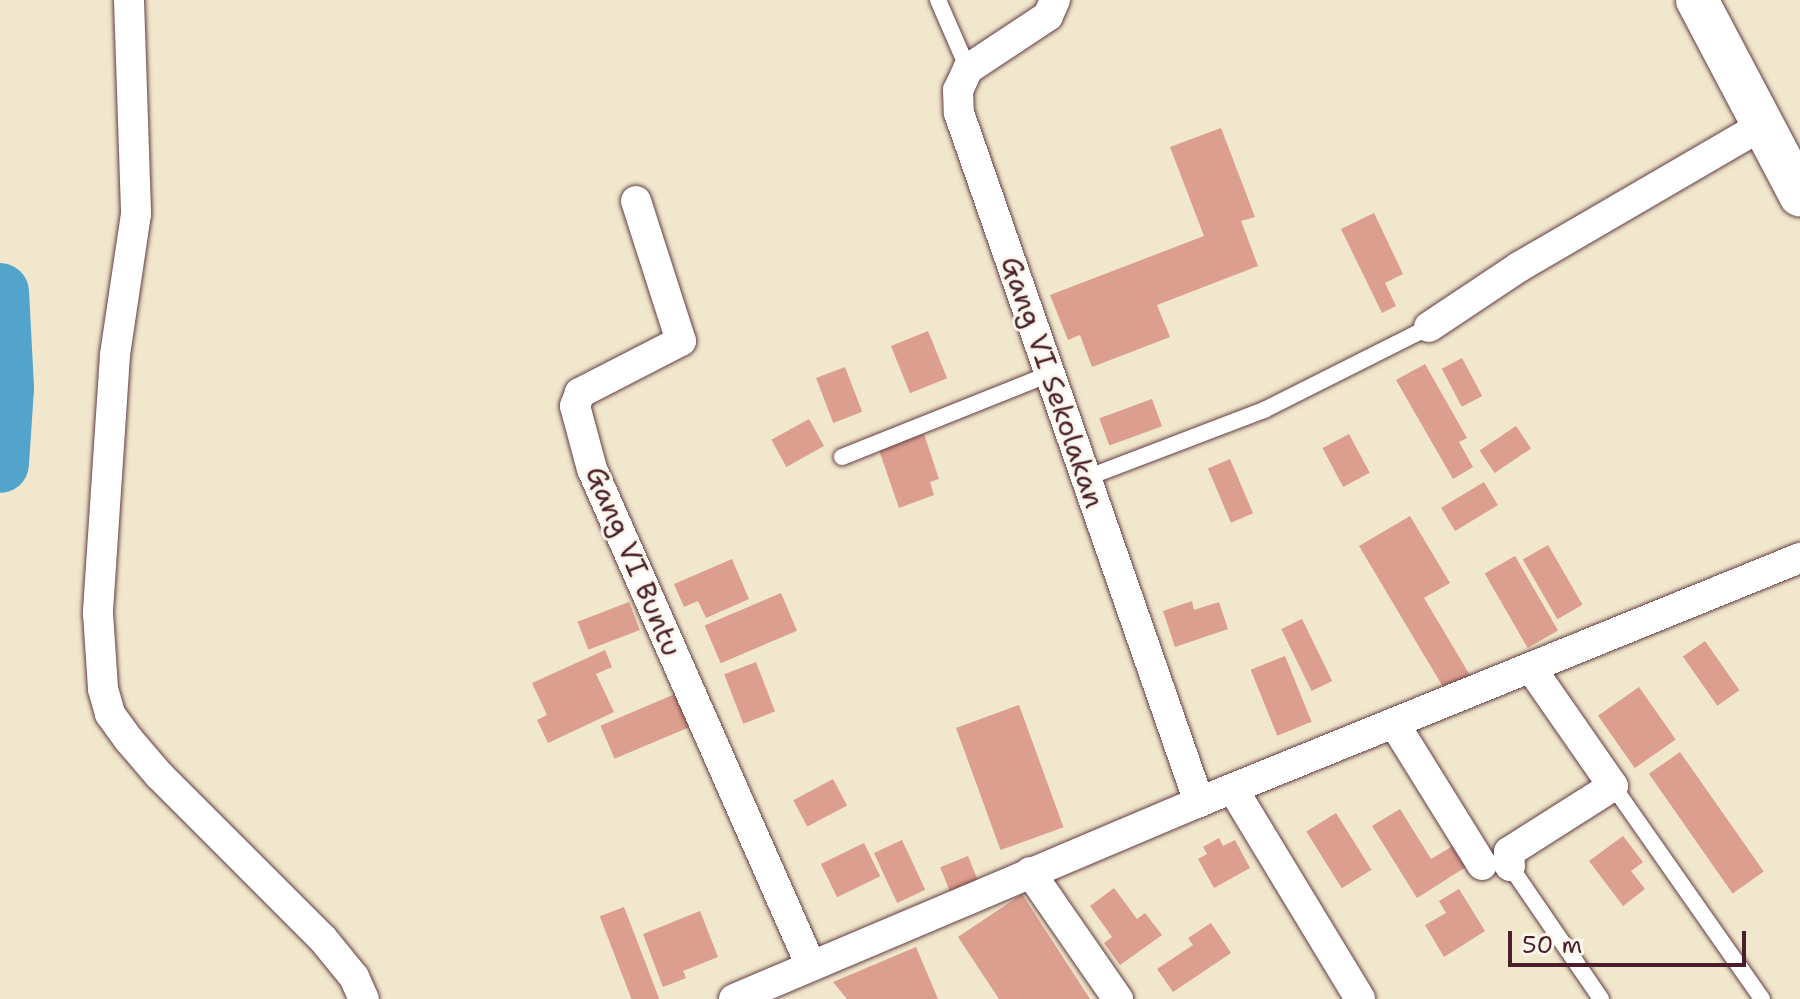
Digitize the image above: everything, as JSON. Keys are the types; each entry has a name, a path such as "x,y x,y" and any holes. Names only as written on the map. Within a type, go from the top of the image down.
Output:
{"street":[{"path":"129,0 136,214 115,355 98,613 103,689 110,714 129,740 159,775 323,939 354,977 364,999"},
{"path":"968,69 1048,16 1055,0"},
{"path":"1697,0 1763,125 1796,177"},
{"name":"Gang VI Sekolakan","path":"968,69 958,90 959,113 1199,802"},
{"path":"1429,327 1519,267 1763,125"},
{"name":"Gang VI Buntu","path":"636,201 680,326 681,341 580,393 575,406 592,469 811,966"},
{"path":"734,999 1199,802 1800,558"},
{"path":"1394,723 1496,866 1509,852 1613,786 1531,668"},
{"path":"1233,789 1360,999"},
{"path":"1030,872 1118,999"}],"lane":[{"path":"938,0 968,69"},
{"path":"1086,478 1264,410 1429,327"},
{"path":"842,457 1050,374"},
{"path":"1613,786 1762,999"},
{"path":"1496,866 1601,999"}],"building":[{"path":"1221,128 1255,217 1241,221 1258,266 1157,305 1170,337 1092,367 1080,335 1068,340 1050,295 1204,236 1170,147"},
{"path":"1374,213 1403,274 1385,283 1396,306 1382,313 1341,229"},
{"path":"928,331 947,378 910,393 891,346"},
{"path":"1462,358 1482,396 1462,407 1442,369"},
{"path":"1425,364 1467,438 1459,442 1473,467 1453,479 1396,380"},
{"path":"845,367 862,412 833,423 816,378"},
{"path":"1152,399 1162,426 1109,445 1099,418"},
{"path":"809,419 824,446 786,467 771,440"},
{"path":"1516,426 1531,448 1495,473 1480,451"},
{"path":"924,434 939,479 930,482 934,495 899,508 879,450"},
{"path":"1349,434 1370,473 1343,487 1323,448"},
{"path":"1230,459 1253,513 1231,523 1208,468"},
{"path":"1484,482 1498,505 1455,531 1441,508"},
{"path":"1410,516 1450,583 1424,598 1471,677 1446,692 1359,546"},
{"path":"1548,545 1582,605 1557,619 1523,560"},
{"path":"1515,556 1558,630 1528,648 1485,574"},
{"path":"732,559 749,599 706,618 698,601 684,607 674,584"},
{"path":"781,593 797,631 721,663 705,625"},
{"path":"1192,601 1194,610 1219,602 1228,629 1175,647 1163,611"},
{"path":"629,602 640,630 588,650 578,622"},
{"path":"1302,619 1332,681 1312,691 1281,629"},
{"path":"1705,641 1739,690 1717,706 1683,656"},
{"path":"605,650 612,667 596,674 614,712 548,743 537,720 547,715 532,683"},
{"path":"1285,656 1312,722 1277,736 1251,670"},
{"path":"756,662 775,711 743,724 724,674"},
{"path":"1639,687 1676,739 1635,768 1598,716"},
{"path":"675,694 689,727 615,759 600,726"},
{"path":"1019,705 1063,827 1001,850 956,728"},
{"path":"1680,752 1764,872 1733,893 1649,774"},
{"path":"833,779 847,805 807,827 793,800"},
{"path":"1400,809 1431,859 1456,844 1469,865 1417,898 1372,826"},
{"path":"1336,813 1372,870 1342,888 1306,832"},
{"path":"1623,836 1643,862 1631,871 1645,889 1623,906 1589,861"},
{"path":"1219,838 1223,846 1235,840 1250,868 1214,888 1198,859 1207,854 1203,847"},
{"path":"902,840 925,890 897,903 874,853"},
{"path":"864,843 880,876 837,897 821,864"},
{"path":"968,856 979,883 951,894 940,867"},
{"path":"1114,888 1137,919 1145,913 1162,935 1120,965 1104,943 1112,937 1090,906"},
{"path":"1459,889 1485,931 1444,957 1425,925 1446,913 1439,901"},
{"path":"1022,894 1090,999 999,999 958,937"},
{"path":"624,907 659,998 631,999 600,916"},
{"path":"700,911 718,957 683,971 686,978 663,987 643,934"},
{"path":"1211,923 1231,953 1173,992 1157,969 1193,945 1188,938"},
{"path":"916,947 938,999 847,999 833,982"}],"waterway":[{"path":"0,292 5,388 0,464"}]}
